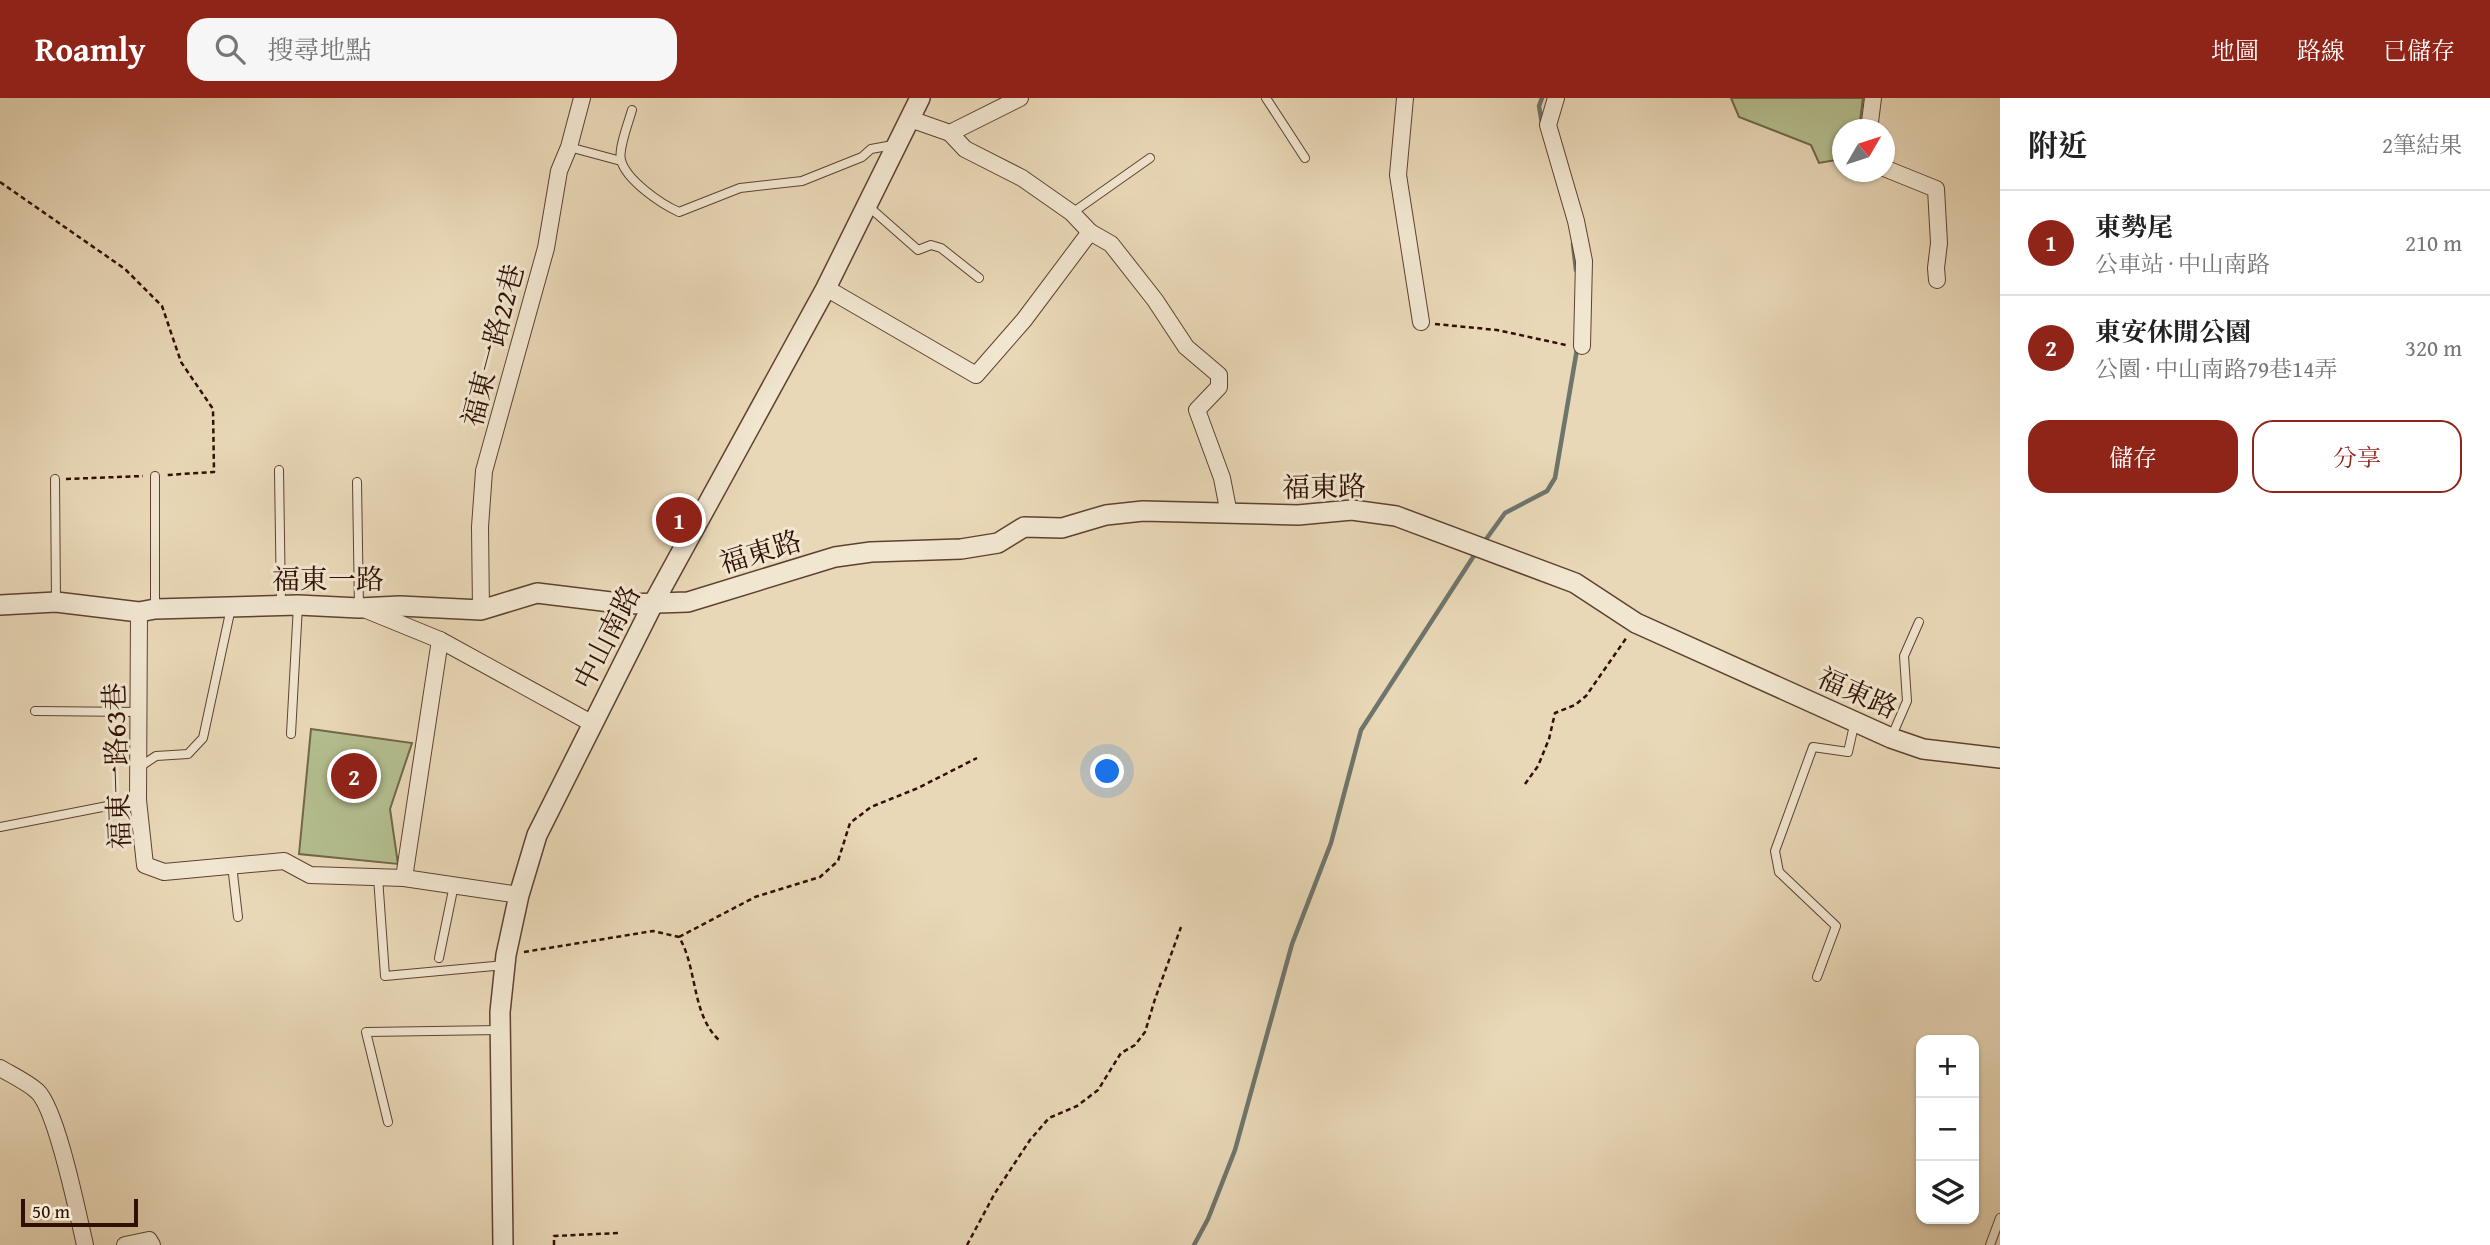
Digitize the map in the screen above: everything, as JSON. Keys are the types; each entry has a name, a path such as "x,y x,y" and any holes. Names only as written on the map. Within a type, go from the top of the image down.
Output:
{"street":[{"name":"福東一路22巷","path":"481,610 480,527 484,471 546,248 559,171 569,147 582,98"},
{"name":"中山南路","path":"503,1245 500,1030 506,960 519,895 537,835 654,602 826,288 920,98"},
{"path":"950,133 1020,98"},
{"path":"1405,98 1398,176 1421,322"},
{"path":"1556,98 1548,125 1576,221 1584,261 1582,346"},
{"path":"1870,119 1873,98"},
{"path":"909,119 950,133 965,149 1022,178 1072,213 1090,232 1111,244 1155,300 1186,347 1219,375 1219,387 1197,410 1222,478 1229,514"},
{"path":"1895,172 1936,189 1939,243 1937,280"},
{"path":"826,288 976,375 1024,320 1090,232"},
{"name":"福東路","path":"654,602 688,602 835,557 893,551 961,549 998,542 1024,527 1062,528 1106,515 1143,510 1298,515 1352,510 1396,516 1575,583 1636,623 1891,737 1923,749 2000,758"},
{"name":"福東一路","path":"0,605 56,602 147,610 290,605 481,610 537,593 627,604 654,602"},
{"path":"359,608 440,640 593,724"},
{"name":"福東一路63巷","path":"147,610 138,712 138,800 145,865 164,872 284,861 310,875 404,878 519,895"},
{"path":"404,878 440,640"},
{"path":"0,1068 38,1092 46,1105 71,1181 85,1245"},
{"path":"125,1245 149,1240 152,1245"}],"lane":[{"path":"1266,98 1305,158"},
{"path":"632,110 621,161 639,186 659,202 679,212 740,188 802,181 862,157 871,149 895,145"},
{"path":"569,147 621,161"},
{"path":"1072,213 1150,158"},
{"path":"868,206 918,250 930,245 941,248 979,278"},
{"path":"279,470 290,605 291,734"},
{"path":"147,610 155,476"},
{"path":"55,479 56,602"},
{"path":"357,482 359,608"},
{"path":"138,768 156,755 188,754 203,738 231,608"},
{"path":"1891,737 1907,701 1904,656 1919,622"},
{"path":"35,711 138,712"},
{"path":"1817,977 1836,926 1779,872 1775,851 1813,747 1848,752 1855,721"},
{"path":"0,827 138,800"},
{"path":"232,864 238,918"},
{"path":"378,877 385,976 506,960"},
{"path":"439,958 454,885"},
{"path":"388,1122 366,1032 500,1030"},
{"path":"1990,1245 2000,1219"}],"path":[{"path":"0,182 125,269 162,306 181,362 213,409 214,472 55,479"},
{"path":"1421,322 1497,330 1562,345"},
{"path":"1525,784 1538,766 1555,713 1575,705 1586,696 1636,623"},
{"path":"506,960 653,931 679,937 755,897 820,877 838,861 850,822 871,807 918,788 976,758"},
{"path":"967,1245 995,1193 1030,1140 1049,1118 1077,1106 1098,1090 1121,1053 1135,1045 1145,1032 1181,927"},
{"path":"679,937 689,953 703,1018 710,1032 720,1041"},
{"path":"554,1245 554,1236 618,1233"}],"green space":[{"path":"1731,98 1863,98 1860,119 1832,119 1832,161 1819,163 1811,145 1739,117"},
{"path":"311,729 412,743 390,809 398,864 299,854"}],"waterway":[{"path":"1542,98 1539,106 1542,124"},
{"path":"1573,244 1576,270"},
{"path":"1484,542 1505,513 1547,491 1555,478 1577,349"},
{"path":"1194,1245 1208,1219 1235,1150 1292,944 1331,843 1361,730 1477,551"}],"place":[{"name":"東勢尾","path":"679,520"},
{"name":"東安休閒公園","path":"354,776"}]}
